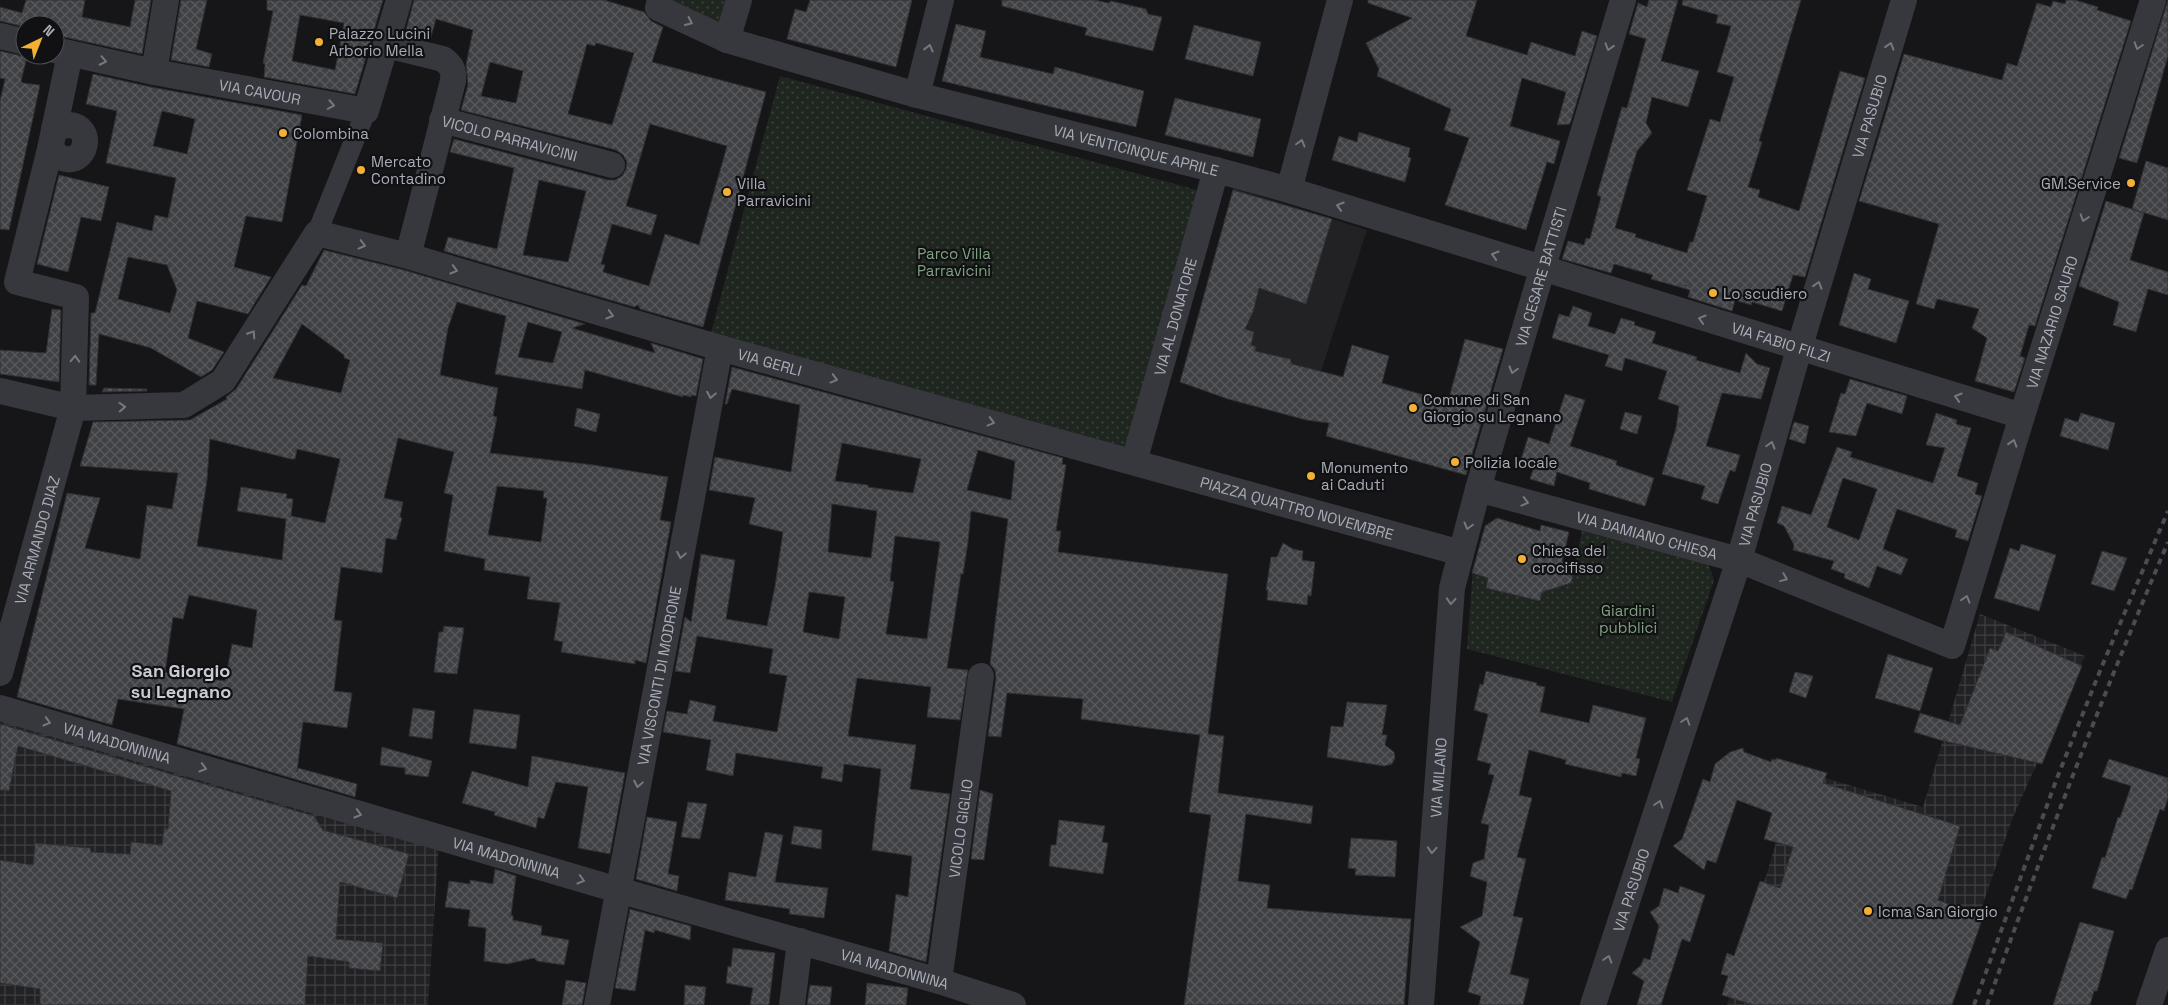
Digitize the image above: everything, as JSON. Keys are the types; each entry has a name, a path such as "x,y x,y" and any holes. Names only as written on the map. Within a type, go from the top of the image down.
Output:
{"street":[{"path":"154,72 166,0"},
{"path":"0,391 73,408 184,405 223,381 317,234 366,111 398,0"},
{"name":"VIA VENTICINQUE APRILE","path":"660,0 658,8 727,40 917,95 1289,190 1542,270"},
{"path":"727,40 739,0"},
{"path":"917,95 941,0"},
{"path":"1289,190 1340,0"},
{"name":"VIA CESARE BATTISTI","path":"1461,553 1542,270 1624,0"},
{"name":"VIA PASUBIO","path":"1593,1005 1738,560 1798,349 1904,0"},
{"name":"VIA NAZARIO SAURO","path":"1952,646 2153,0"},
{"path":"0,36 15,40"},
{"name":"VICOLO PARRAVICINI","path":"386,44 443,59 450,64 454,70 453,81 442,120 612,165"},
{"name":"VIA CAVOUR","path":"65,53 154,72 366,111"},
{"name":"VIA ARMANDO DIAZ","path":"0,673 73,408 76,297 17,282 52,139 61,65"},
{"path":"408,256 442,120"},
{"name":"VIA AL DONATORE","path":"1134,462 1216,170"},
{"name":"VIA GERLI","path":"317,234 408,256 720,348 1134,462"},
{"name":"VIA FABIO FILZI","path":"1542,270 2022,416"},
{"name":"VIA VISCONTI DI MODRONE","path":"597,1005 720,348"},
{"name":"PIAZZA QUATTRO NOVEMBRE","path":"1134,462 1461,553"},
{"name":"VIA DAMIANO CHIESA","path":"1478,489 1738,560 1952,646"},
{"name":"VIA MILANO","path":"1421,1005 1452,588 1461,553"},
{"name":"VICOLO GIGLIO","path":"938,981 981,676"},
{"name":"VIA MADONNINA","path":"0,708 618,890 938,981 1013,1005"},
{"path":"792,1005 800,941"},
{"path":"2149,1005 2168,950"}],"shaded area":[{"path":"1233,188 1367,230 1307,420 1228,399 1180,382"},
{"name":"Icma San Giorgio","path":"1980,614 2085,656 2013,817 1948,1005 1727,1005 1798,770 1923,807"},
{"path":"0,711 439,845 428,1005 0,1005"}],"green space":[{"path":"665,0 733,0 723,33"},
{"name":"Parco Villa Parravicini","path":"780,76 1197,190 1127,447 711,333"},
{"name":"Giardini pubblici","path":"1582,531 1709,565 1714,580 1672,702 1467,649 1473,567 1547,591 1571,580"}],"building":[{"path":"26,0 85,0 82,17 130,27 135,0 151,0 142,54 65,37 65,15 15,15 15,25 0,21 0,7 22,13"},
{"path":"181,0 207,0 196,49 212,54 209,67 171,60"},
{"path":"267,0 383,0 355,94 264,77 265,64 263,63 273,11 267,10","holes":["300,15 344,23 335,70 292,61"]},
{"path":"414,0 604,0 644,12 651,21 663,27 652,62 766,92 703,327 640,309 638,305 634,307 444,251 448,237 497,249 514,168 450,152 454,139 608,180 615,180 622,176 627,162 623,155 616,150 461,110 468,85 466,65 473,30 436,19 430,40 405,34","holes":["596,43 634,53 612,125 568,114 587,44 595,46","490,62 523,71 516,103 481,96","650,124 727,146 699,245 665,234 649,286 603,272 605,265 601,264 612,224 651,235 657,215 626,206","539,180 586,191 568,262 523,255"]},
{"path":"810,0 912,0 896,67 787,39 795,9 806,12"},
{"path":"1002,0 1095,0 1108,3 1111,1 1146,9 1148,14 1162,17 1153,51 1085,35 1087,28 1002,6"},
{"path":"1368,0 1477,0 1466,36 1527,55 1531,42 1575,56 1582,31 1597,36 1570,124 1557,125 1566,92 1522,78 1510,126 1560,141 1554,164 1547,162 1526,230 1445,205 1469,138 1444,130 1451,109 1377,76 1379,69 1366,43 1412,18 1368,3"},
{"path":"1649,0 1678,0 1661,61 1699,71 1688,107 1652,97 1646,123 1652,133 1637,151 1615,228 1636,234 1635,237 1687,253 1690,242 1693,242 1707,196 1687,190 1710,119 1720,122 1734,77 1717,72 1731,26 1716,23 1718,15 1682,5 1683,0 1801,0 1759,141 1762,142 1748,187 1760,190 1758,197 1799,211 1840,71 1865,78 1805,277 1793,275 1782,311 1752,302 1751,305 1735,300 1732,311 1688,297 1690,290 1651,279 1653,275 1614,264 1611,273 1562,259 1568,241 1584,245 1586,238 1590,239 1601,197 1597,195 1622,107 1627,108 1646,39 1629,34 1638,3 1647,7"},
{"path":"2066,0 2075,0 2098,7 2097,10 2131,21 2035,326 2029,325 2020,356 2025,358 2014,392 1975,381 1987,338 1972,328 1979,309 1937,299 1934,309 1916,304 1939,224 1859,201 1904,54 2002,80 2007,63 2017,66 2037,3 2051,7 2053,1 2065,4"},
{"path":"2168,0 2168,56 2137,163 2119,158"},
{"path":"956,24 986,31 980,57 1053,74 1055,67 1144,91 1136,127 942,81"},
{"path":"1194,25 1261,42 1253,76 1185,59"},
{"path":"0,51 15,54 15,65 25,65 21,81 23,83 40,85 9,230 0,229 0,101 5,79 0,78"},
{"path":"93,74 151,87 302,115 282,222 246,216 234,267 271,277 248,314 197,301 188,338 224,352 212,370 201,377 151,348 99,334 96,385 89,385 91,313 95,313 117,222 152,231 155,215 168,218 176,178 106,163 117,111 86,104","holes":["162,111 195,119 187,154 153,146","128,257 167,265 177,290 170,313 118,299"]},
{"path":"1175,98 1261,119 1253,157 1165,135"},
{"path":"1359,132 1410,148 1408,157 1411,158 1405,182 1332,160 1339,136 1357,142"},
{"path":"2146,161 2168,168 2168,220 2132,209"},
{"path":"59,175 109,187 101,221 81,217 68,272 37,264"},
{"path":"1233,190 1332,219 1306,304 1259,288 1253,312 1245,329 1254,332 1251,345 1256,347 1255,351 1290,359 1292,364 1343,377 1352,345 1389,356 1382,383 1448,402 1465,339 1503,349 1466,475 1326,436 1329,423 1306,420 1228,399 1180,382"},
{"path":"2106,201 2144,213 2130,260 2168,272 2168,295 2148,289 2136,332 2113,325 2119,302 2079,286"},
{"path":"324,250 404,270 585,324 572,328 655,353 651,343 703,359 696,396 692,395 691,397 683,395 683,397 585,370 582,389 495,374 506,316 457,302 448,328 440,375 498,388 493,416 497,417 490,453 594,465 668,477 660,520 671,522 646,663 635,660 635,664 561,652 563,642 554,640 560,603 527,599 530,577 484,570 485,559 444,551 453,495 444,493 454,452 398,438 384,498 403,502 400,517 402,518 396,540 386,538 382,573 341,567 334,620 342,621 334,691 352,693 347,728 303,722 297,772 298,768 357,784 355,797 177,744 184,709 118,699 112,725 17,697 67,493 100,498 85,548 140,559 147,505 172,509 178,473 80,466 93,422 190,420 227,399 226,397 236,389 302,285 306,286","holes":["528,322 562,332 553,363 518,357","302,324 344,355 344,358 350,360 341,393 273,378","210,439 291,459 295,459 297,449 340,459 325,523 291,516 293,499 286,498 287,494 241,487 237,511 286,519 282,560 197,546 207,480","497,486 544,491 543,498 547,498 541,542 488,535","189,595 257,610 252,648 232,644 225,681 165,672 173,617 183,619"]},
{"path":"1854,273 1871,279 1868,289 1909,301 1896,343 1839,325"},
{"path":"1573,306 1592,313 1588,326 1615,334 1621,318 1635,322 1634,325 1656,332 1652,343 1697,357 1696,360 1740,373 1746,353 1757,364 1770,368 1761,399 1722,393 1706,446 1740,455 1735,472 1730,470 1718,504 1701,499 1705,486 1662,474 1676,428 1679,406 1658,399 1667,371 1625,358 1622,371 1605,366 1609,355 1552,338 1559,314 1569,317"},
{"path":"52,309 61,310 59,382 0,374 0,350 46,353"},
{"path":"732,367 1063,458 1062,464 1066,465 1056,531 1061,531 1058,552 1228,574 1208,734 1224,736 1218,793 1313,806 1311,824 1246,814 1238,881 1270,885 1267,908 1411,919 1404,1005 1184,1005 1211,815 1189,812 1200,735 1081,719 1083,699 1007,693 1001,737 988,736 996,678 995,670 990,664 1008,519 971,511 968,542 963,574 961,574 947,668 968,670 960,720 927,717 931,687 857,678 848,736 916,745 910,789 950,794 926,962 889,951 896,894 908,897 912,856 872,850 881,769 844,764 842,782 821,778 823,767 736,753 733,776 706,770 711,740 663,732 667,711 687,714 690,700 716,706 713,721 777,732 787,676 769,673 773,649 697,636 690,673 675,671 685,617 691,622 701,554 735,560 726,619 767,626 775,586 783,532 749,524 755,498 709,490 715,457 791,472 800,405 732,389 727,404 725,404","holes":["842,443 921,459 913,493 835,481","978,450 1015,461 1011,500 967,490","832,504 877,511 871,558 828,552","895,536 940,542 927,639 886,634 894,582 890,581","809,592 845,597 839,639 803,632"]},
{"path":"1850,379 1907,396 1902,414 1867,403 1856,436 1829,432 1841,393 1845,394"},
{"path":"104,388 147,389 147,391 102,392"},
{"path":"1565,394 1585,400 1570,446 1617,461 1616,465 1654,478 1645,506 1589,489 1590,483 1557,472 1554,486 1530,479 1534,467 1520,463 1528,437 1549,444"},
{"path":"577,408 600,414 596,432 574,426"},
{"path":"1625,412 1642,416 1637,434 1620,429"},
{"path":"1936,413 1957,420 1956,424 1971,428 1957,476 1978,483 1975,494 1982,496 1968,541 1955,537 1957,530 1897,509 1883,549 1908,559 1901,575 1877,566 1869,588 1844,578 1845,574 1831,569 1834,561 1793,550 1794,545 1784,526 1777,523 1782,506 1811,515 1837,447 1852,452 1850,457 1933,483 1945,448 1926,445","holes":["1843,478 1877,489 1859,540 1827,527"]},
{"path":"2081,413 2115,423 2108,450 2060,436 2065,418 2078,422"},
{"path":"1794,422 1809,426 1805,444 1789,439"},
{"name":"Chiesa del crocifisso","path":"1497,518 1540,531 1541,525 1569,532 1562,562 1576,564 1571,583 1542,592 1540,601 1486,588 1488,578 1472,573 1485,526"},
{"path":"1283,543 1293,549 1303,551 1302,560 1315,562 1311,596 1308,595 1307,605 1267,600 1268,590 1266,590 1271,557 1277,557"},
{"path":"2021,544 2056,555 2039,611 1994,598 2010,548 2019,551"},
{"path":"2102,551 2127,558 2114,591 2091,584"},
{"path":"444,626 464,628 457,674 434,672 439,632 443,632"},
{"path":"2006,632 2082,666 2042,764 1914,732 1920,713 1960,725 1990,648 1998,651"},
{"path":"1888,654 1933,668 1920,711 1875,698"},
{"path":"1486,671 1537,683 1536,685 1545,687 1540,712 1589,723 1593,705 1646,718 1636,758 1640,759 1636,776 1622,773 1621,777 1565,764 1566,760 1529,750 1519,795 1532,798 1517,857 1526,859 1513,916 1523,918 1510,974 1529,979 1523,1005 1479,1005 1481,996 1468,992 1480,942 1460,927 1482,916 1487,882 1470,876 1473,863 1484,859 1489,825 1481,823 1494,775 1488,774 1491,764 1477,760 1488,714 1474,710 1480,684 1483,685"},
{"path":"1795,672 1813,676 1806,698 1789,692"},
{"path":"1347,702 1387,705 1382,735 1387,735 1385,745 1394,752 1395,758 1392,764 1384,766 1327,757 1331,726 1343,727"},
{"path":"413,708 435,711 432,739 409,736"},
{"path":"474,709 520,715 516,749 469,743"},
{"path":"0,724 314,816 323,830 409,854 397,898 340,882 336,939 383,943 380,971 349,968 349,962 308,956 305,1005 40,1005 40,989 0,983 0,860 33,865 35,843 90,848 91,852 130,854 131,842 162,845 164,828 168,829 171,791 18,746 9,791 0,790"},
{"path":"382,747 432,761 428,777 405,774 405,768 380,765"},
{"name":"Icma San Giorgio","path":"1743,748 1744,752 1771,762 1772,759 1776,760 1776,758 1827,773 1823,783 1960,826 1938,900 1983,917 1952,1005 1753,1005 1722,995 1728,976 1721,974 1727,953 1734,956 1760,881 1780,888 1793,847 1764,839 1772,813 1737,800 1716,863 1707,860 1704,870 1673,846 1682,839 1703,779 1710,782 1715,764 1730,752"},
{"path":"532,756 625,773 610,854 578,848 588,787 556,782 544,819 538,817 536,828 494,815 495,812 462,803 472,771 528,787"},
{"path":"2109,759 2168,778 2168,798 2164,811 2160,809 2132,890 2130,889 2126,899 2092,888 2102,857 2105,858 2118,817 2120,818 2131,786 2102,777"},
{"path":"980,790 993,794 984,860 971,859"},
{"path":"688,802 707,804 700,839 681,837"},
{"path":"647,817 677,822 668,874 679,876 677,891 636,879"},
{"path":"1059,820 1105,826 1102,842 1108,843 1103,874 1049,866 1051,845 1056,845"},
{"path":"794,826 822,830 821,849 791,844"},
{"path":"765,832 783,835 775,882 828,888 824,918 789,914 790,909 725,900 729,872 756,877"},
{"path":"1351,838 1397,841 1395,877 1355,875 1356,869 1348,868"},
{"path":"495,869 516,876 511,915 513,920 542,926 541,935 569,940 564,965 537,961 534,958 507,964 484,961 486,928 468,926 470,910 445,907 449,881 470,884 470,880 493,884"},
{"path":"1680,886 1705,895 1690,942 1682,939 1661,1005 1637,1005 1644,981 1632,973 1641,965 1644,958 1650,960 1659,926 1650,912 1659,906 1664,888 1678,893"},
{"path":"630,909 691,926 690,940 655,930 654,933 645,930 635,991 615,988"},
{"path":"2080,922 2114,931 2097,991 2094,991 2090,1005 2053,1005"},
{"path":"733,948 775,953 769,1005 750,1005 753,988 726,983 728,966 731,967"},
{"path":"566,980 586,983 582,1005 562,1005"},
{"path":"867,983 908,988 906,1005 865,1005"},
{"path":"685,985 706,987 704,1005 684,1005"},
{"path":"810,985 832,987 830,1005 807,1005"}],"railway":[{"path":"1974,1005 2057,778 2168,511"},
{"path":"1987,1005 2074,772 2168,542"}],"place":[{"name":"Palazzo Lucini Arborio Mella","path":"319,42"},
{"name":"Colombina","path":"283,133"},
{"name":"Mercato Contadino","path":"361,170"},
{"name":"GM.Service","path":"2131,183"},
{"name":"Villa Parravicini","path":"727,192"},
{"name":"Lo scudiero","path":"1713,293"},
{"name":"Comune di San Giorgio su Legnano","path":"1413,408"},
{"name":"Polizia locale","path":"1455,462"},
{"name":"Monumento ai Caduti","path":"1311,476"},
{"name":"Chiesa del crocifisso","path":"1522,559"},
{"name":"Icma San Giorgio","path":"1868,911"}],"district":[{"name":"San Giorgio su Legnano","path":"181,680"}]}
